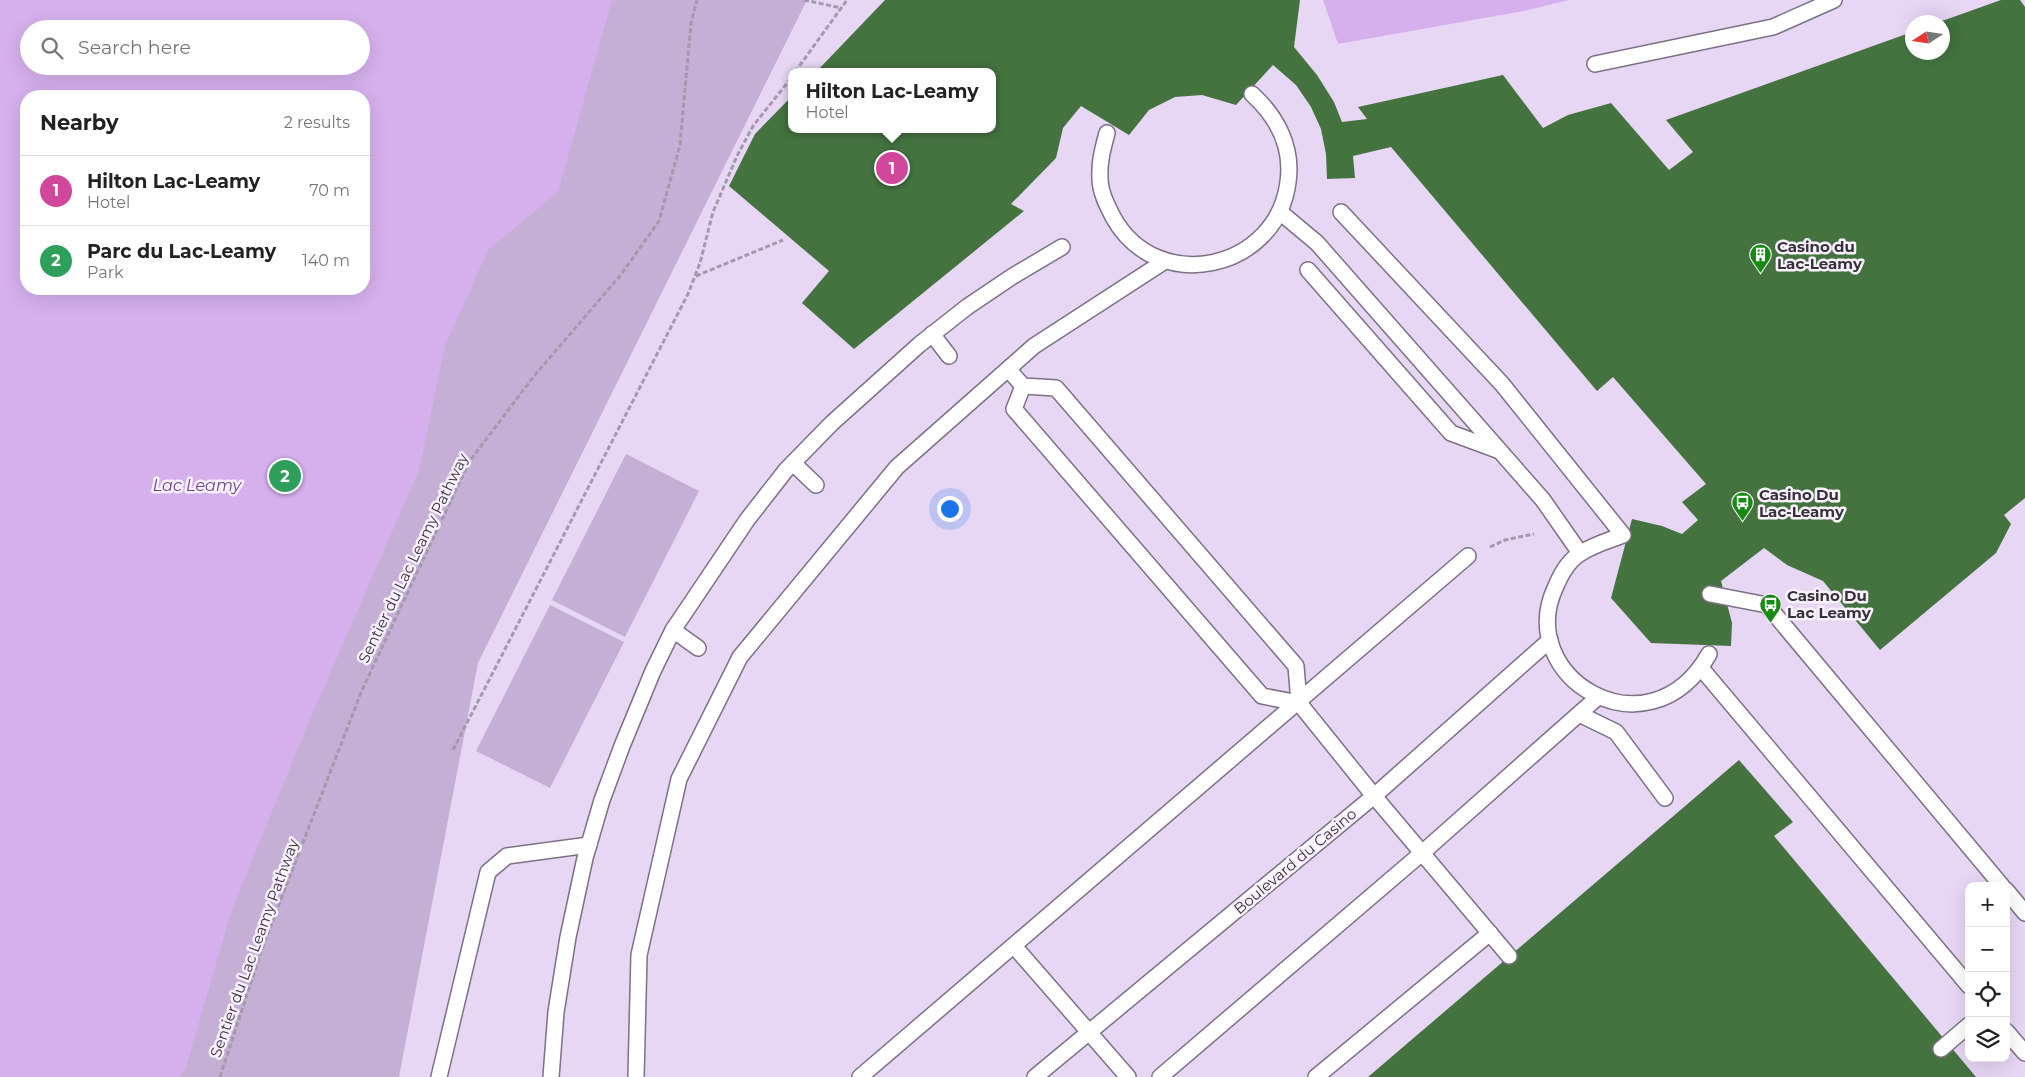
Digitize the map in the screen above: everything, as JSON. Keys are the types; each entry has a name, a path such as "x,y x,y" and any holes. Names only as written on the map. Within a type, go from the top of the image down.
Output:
{"lane":[{"path":"1594,64 1773,27 1834,0"},
{"path":"1107,133 1101,156 1100,180 1105,202 1119,228 1138,247 1165,261 1192,265 1219,262 1246,250 1267,232 1280,212 1287,192 1290,170 1286,146 1278,124 1264,105 1252,94"},
{"path":"1280,212 1317,243 1500,451 1543,500 1580,553"},
{"path":"1341,212 1502,384 1623,535 1580,553 1562,572 1551,596 1547,620 1550,640 1560,664 1575,682 1598,698 1612,702 1635,704 1668,696 1678,690 1701,668 1708,654"},
{"path":"551,1077 556,1012 568,938 589,844 602,800 622,746 653,671 673,630 742,528 794,463 832,423 932,334 974,302 1062,247"},
{"path":"636,1077 640,955 679,778 740,657 897,467 1034,346 1165,261"},
{"path":"1308,270 1451,433 1500,451"},
{"path":"932,334 949,356"},
{"path":"1008,369 1023,386 1056,388 1296,666 1299,703 1374,796 1509,956"},
{"path":"1023,386 1014,408 1262,696 1299,703"},
{"path":"794,463 816,485"},
{"path":"860,1077 1299,703 1468,556"},
{"path":"1710,594 1767,605 1999,882"},
{"path":"673,630 698,648"},
{"name":"Boulevard du Casino","path":"1035,1077 1374,796 1550,640"},
{"path":"1701,668 1965,981"},
{"path":"1160,1077 1422,853 1598,698"},
{"path":"1579,714 1616,732 1665,798"},
{"path":"439,1077 488,872 508,856 589,844"},
{"path":"2010,895 2025,913"},
{"path":"1316,1077 1490,933"},
{"path":"1014,946 1128,1077"},
{"path":"1941,1049 1965,1029"},
{"path":"2010,1036 2025,1053"}],"path":[{"name":"Sentier du Lac Leamy Pathway","path":"220,1077 263,946 362,690 469,462 534,376 620,276 659,221 680,145 691,23 697,0"},
{"path":"804,0 842,8"},
{"path":"799,68 847,0"},
{"path":"453,750 688,294 713,212 736,156 754,126 788,81"},
{"path":"695,276 783,240"},
{"path":"1505,540 1534,534"}],"shaded area":[{"name":"Lac Leamy","path":"0,0 807,0 478,663 399,1077 0,1077"},
{"path":"807,0 1323,0 1338,44 1524,11 1569,0 2025,0 2025,1077 399,1077 478,663"},
{"path":"626,454 699,491 625,637 552,600"},
{"path":"550,605 624,642 550,788 476,751"}],"water":[{"name":"Lac Leamy","path":"0,0 612,0 558,192 488,250 445,346 419,470 307,726 231,912 186,1068 179,1077 0,1077"},
{"path":"1323,0 1569,0 1524,11 1338,44"}],"building":[{"name":"Casino du Lac-Leamy","path":"885,0 1300,0 1294,47 1317,75 1334,102 1342,122 1367,119 1358,107 1503,75 1543,128 1568,115 1611,103 1669,170 1693,152 1666,120 1905,35 1905,60 1950,60 1950,18 2001,0 2020,0 2025,7 2025,498 2004,515 2011,524 1996,553 1880,650 1823,581 1787,565 1764,548 1721,581 1732,623 1731,646 1651,643 1611,598 1632,519 1662,526 1682,534 1698,520 1682,502 1706,484 1613,377 1597,391 1391,147 1353,156 1355,178 1327,179 1326,154 1321,129 1311,107 1296,85 1273,65 1236,105 1202,95 1175,97 1149,110 1129,135 1081,106 1063,128 1056,158 1011,204 1024,211 854,349 802,303 829,271 729,186 755,134 788,100 788,133 996,133 996,68 820,68"},
{"path":"1739,760 1793,822 1774,836 1976,1077 1368,1077"}],"place":[{"name":"Hilton Lac-Leamy","path":"892,168"},
{"name":"Casino du Lac-Leamy","path":"1761,274"},
{"name":"Parc du Lac-Leamy","path":"285,476"},
{"name":"Casino Du Lac-Leamy","path":"1743,522"},
{"name":"Casino Du Lac Leamy","path":"1771,623"}]}
